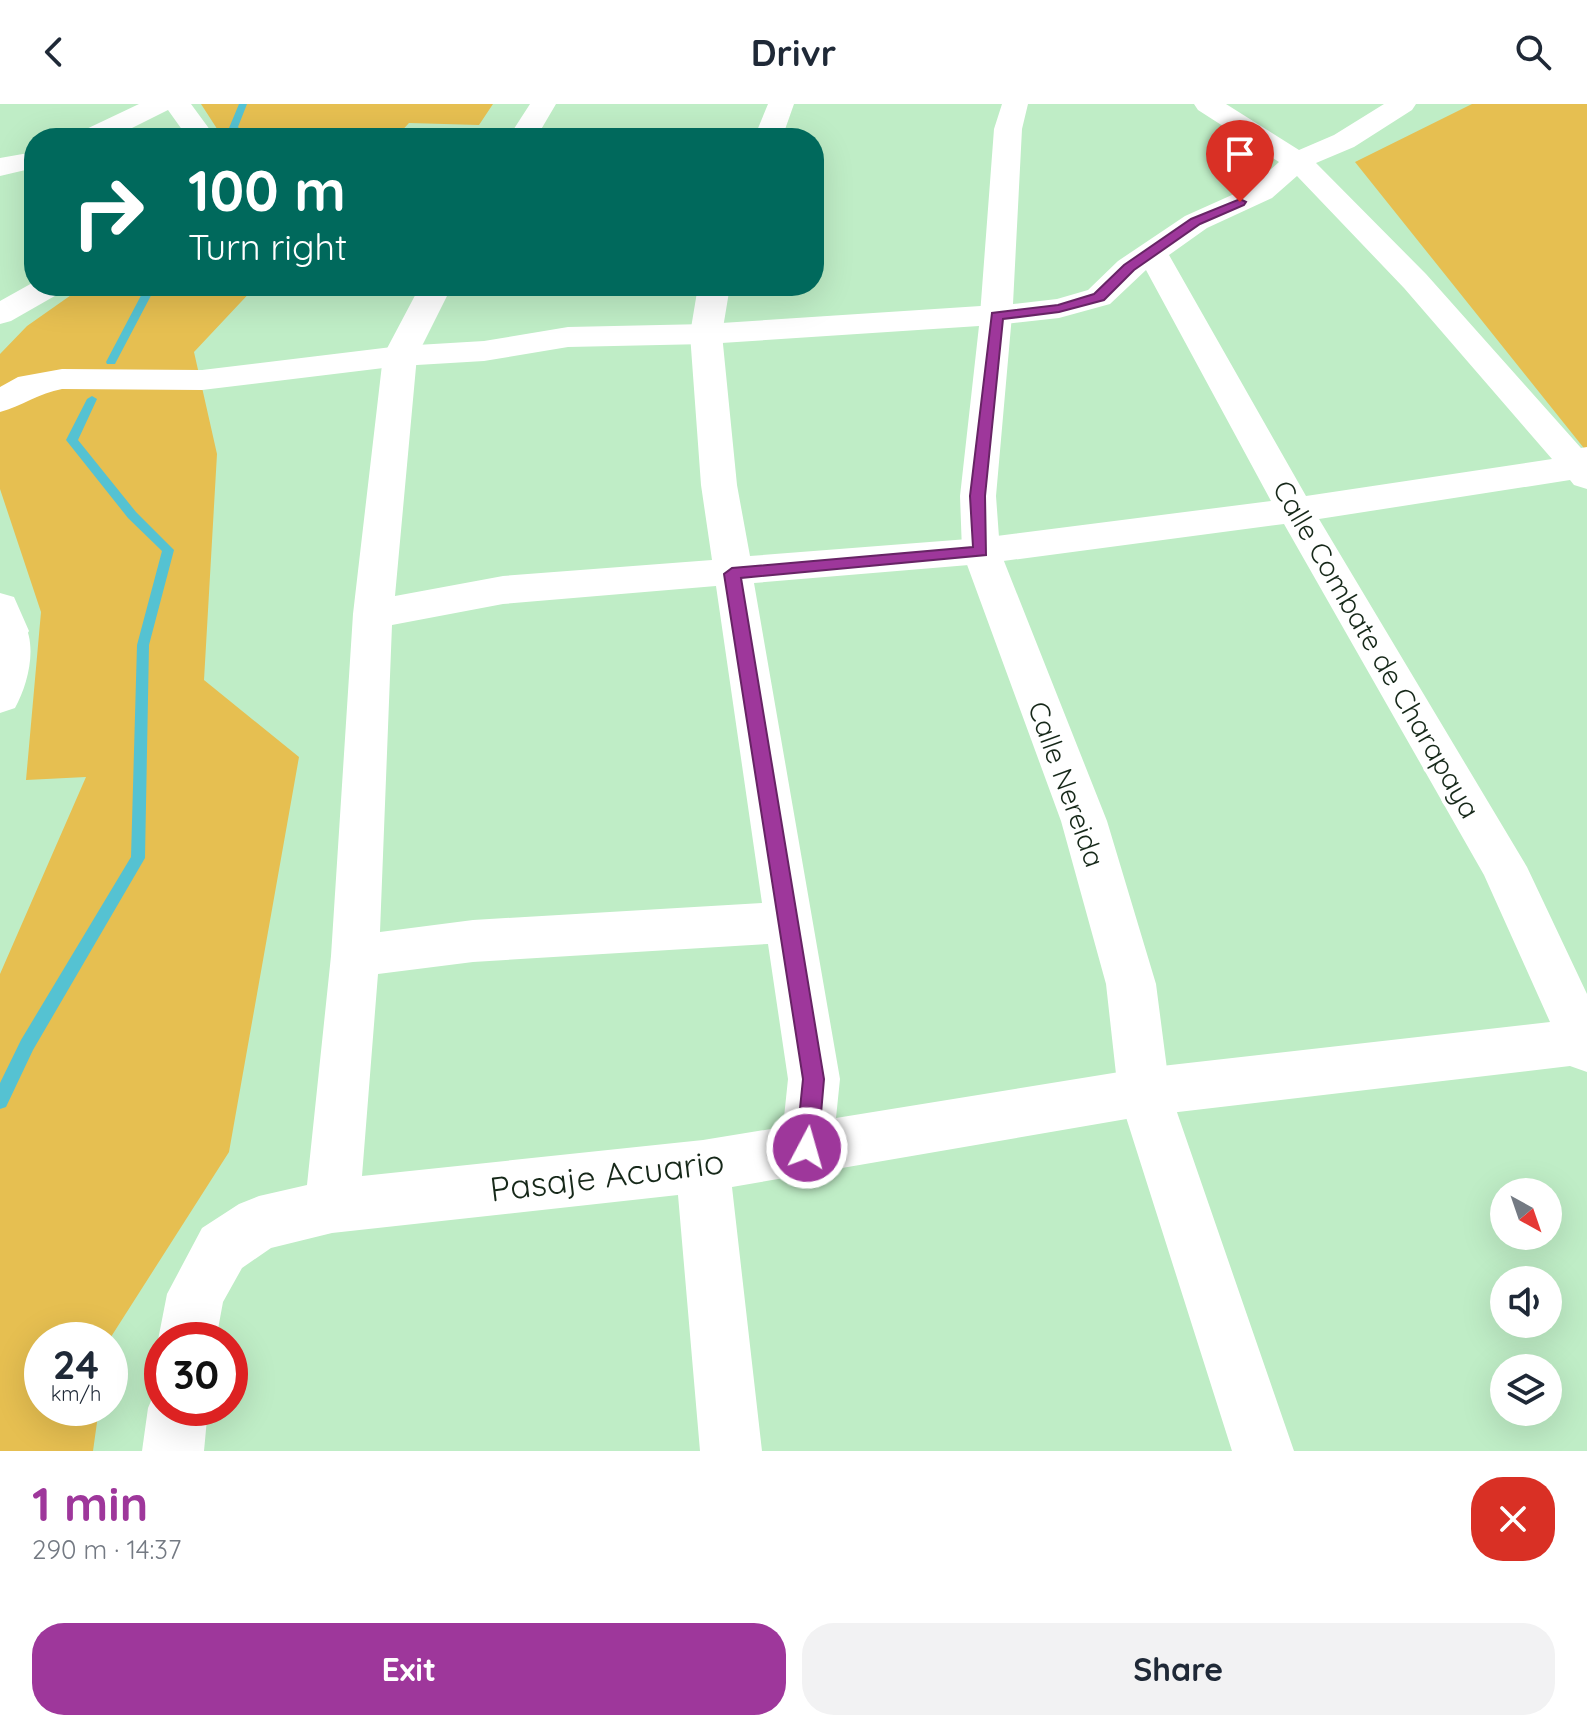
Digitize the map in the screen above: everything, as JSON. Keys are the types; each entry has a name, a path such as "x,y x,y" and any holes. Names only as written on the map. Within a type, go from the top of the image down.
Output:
{"street":[{"path":"111,128 160,104"},
{"path":"177,104 195,128"},
{"path":"528,128 543,104"},
{"path":"772,128 781,104"},
{"name":"Calle Nereida","path":"1015,104 1008,129 996,315 978,496 981,551 1084,821 1131,984 1144,1092 1263,1451"},
{"path":"1207,104 1297,161 1415,281 1584,468"},
{"path":"0,401 30,384 62,379 202,380 400,356 484,351 568,337 706,334 1059,308 1099,297 1129,268 1196,222 1262,192 1297,161 1344,141 1403,104"},
{"path":"0,167 24,162"},
{"name":"Calle Combate de Charapaya","path":"1153,254 1295,510 1504,867 1586,1044"},
{"path":"0,314 32,296"},
{"path":"332,1206 355,956 373,614 400,356 431,296"},
{"path":"712,296 706,334 719,485 814,1079 807,1148"},
{"path":"373,614 503,590 732,574 981,551 1584,468"},
{"path":"0,697 9,669 3,624"},
{"path":"355,956 473,941 790,922"},
{"name":"Pasaje Acuario","path":"191,1322 196,1294 222,1248 259,1223 332,1206 703,1166 1144,1092 1586,1044"},
{"path":"703,1166 731,1451"},
{"path":"173,1451 176,1426"}],"shaded area":[{"path":"201,104 493,104 479,125 409,123 404,128 217,128"},
{"path":"1472,104 1587,104 1587,452 1355,162"},
{"path":"70,296 247,296 194,352 217,454 204,680 299,757 229,1152 120,1322 24,1322 24,1426 96,1426 93,1451 0,1451 0,974 86,777 26,780 41,612 0,489 0,354 27,326"}],"waterway":[{"path":"233,128 243,104"},
{"path":"111,362 146,296"},
{"path":"0,1101 27,1045 138,858 143,645 168,550 132,515 72,440 92,399"}],"route":[{"path":"807,1148 814,1079 732,574 981,551 978,496 996,315 1059,308 1099,297 1129,268 1196,222 1240,202"}]}
